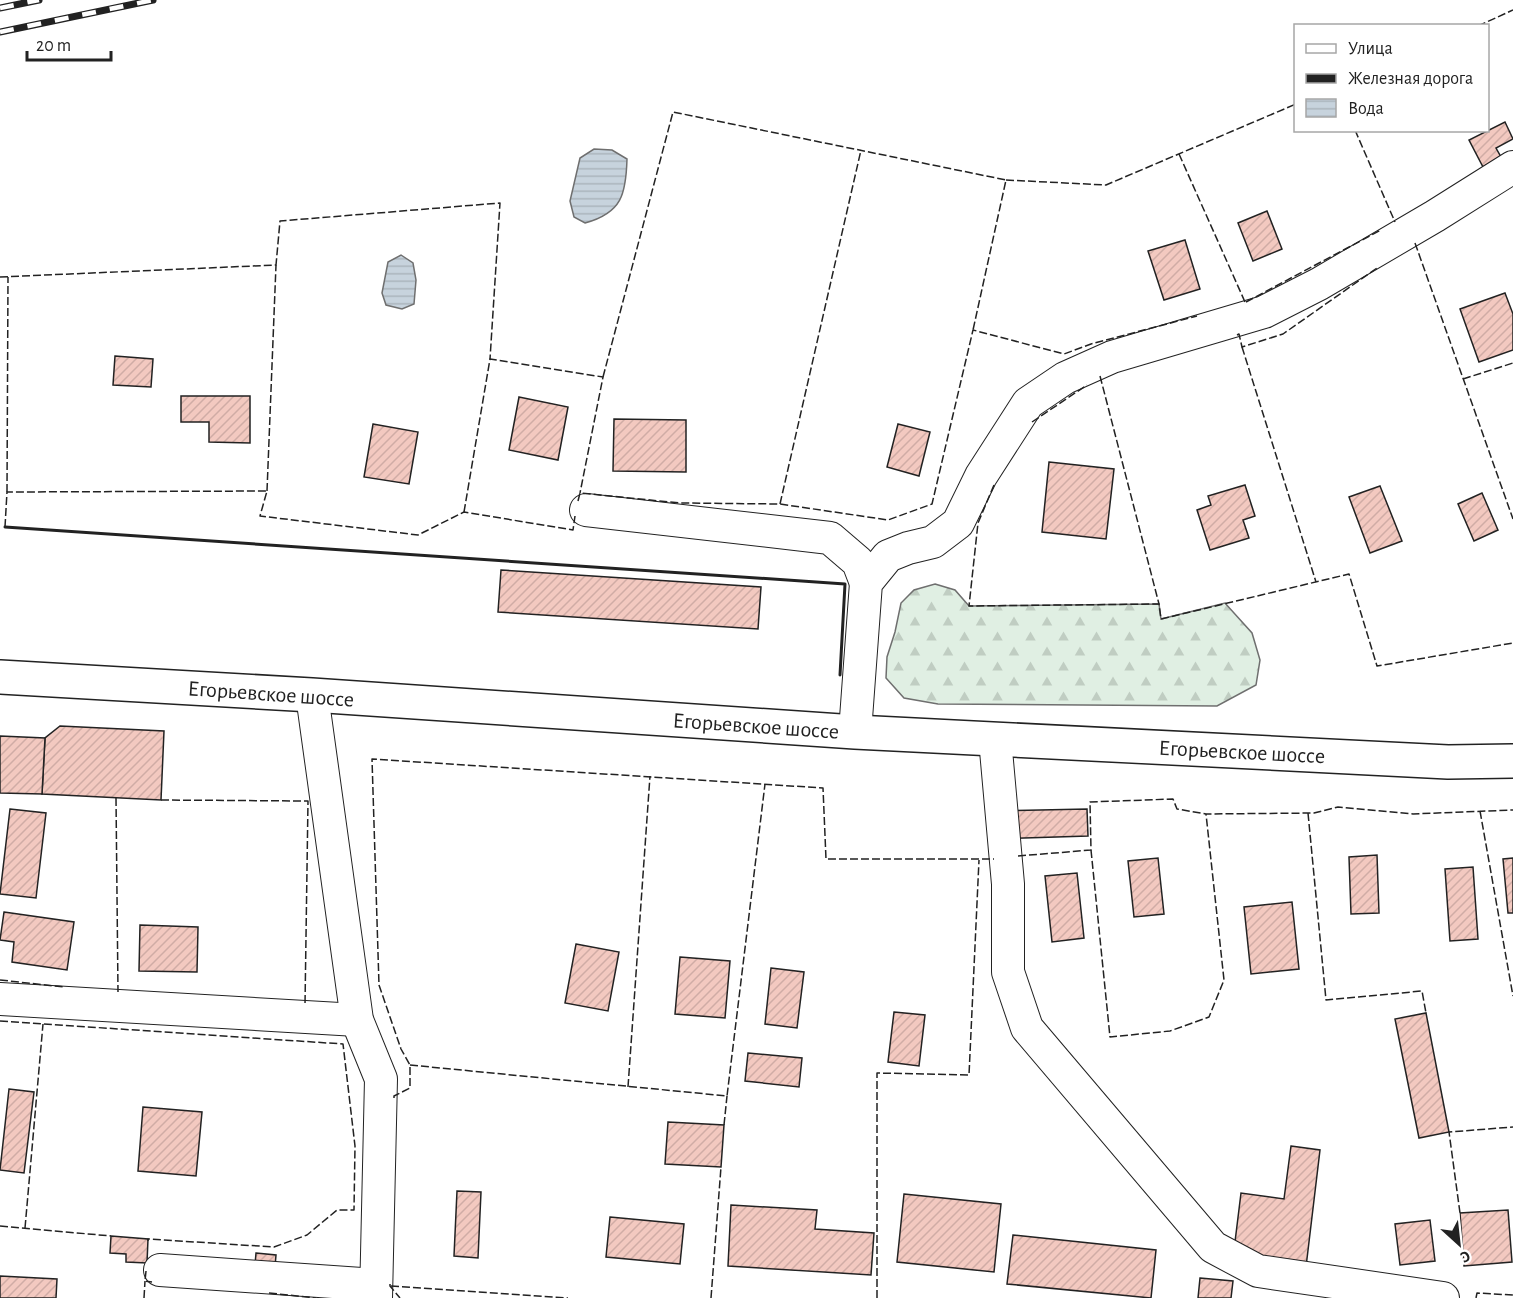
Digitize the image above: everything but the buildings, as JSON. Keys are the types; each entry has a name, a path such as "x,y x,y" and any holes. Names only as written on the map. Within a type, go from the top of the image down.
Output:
{"main road":[{"name":"Егорьевское шоссе","path":"0,677 312,695 855,732 1448,762 1513,761"}],"street":[{"path":"866,583 888,556 933,542 958,523 981,476 1028,403 1065,378 1112,357 1264,312 1319,284 1435,216 1513,166"},
{"path":"586,510 830,538 858,562 866,583 855,732"},
{"path":"160,1270 376,1292 381,1079 357,1020 312,695"},
{"path":"995,739 1008,884 1008,972 1027,1028 1213,1247 1258,1271 1443,1298"},
{"path":"0,999 357,1020"}],"green space":[{"path":"935,584 955,590 969,606 1159,604 1161,619 1225,603 1252,633 1260,660 1256,685 1217,706 938,704 904,698 886,678 887,657 901,603 914,590"}],"water":[{"path":"594,149 612,150 627,159 625,182 620,200 614,208 607,214 585,223 574,217 570,201 580,158"},
{"path":"401,255 413,263 416,280 414,304 402,309 386,305 382,293 388,262"}],"railway":[{"path":"0,8 39,0"},
{"path":"0,32 153,0"}],"fence":[{"path":"1482,24 1513,10"},
{"path":"1006,180 1106,185 1294,105"},
{"path":"603,377 673,112 1006,180 973,330"},
{"path":"1356,132 1395,222"},
{"path":"780,504 861,150"},
{"path":"1179,154 1245,302"},
{"path":"0,277 276,265 280,221 500,203 490,359"},
{"path":"1246,302 1381,230"},
{"path":"1415,243 1513,519"},
{"path":"267,491 276,265"},
{"path":"1237,335 1239,334 1242,347 1283,334 1377,268"},
{"path":"7,492 8,277"},
{"path":"578,501 580,493 680,503 780,504 888,520 932,504 973,330 1064,354 1091,344 1197,316"},
{"path":"1242,347 1316,582"},
{"path":"464,512 490,359 603,377 580,493"},
{"path":"1463,379 1513,363"},
{"path":"1100,376 1159,604"},
{"path":"1032,422 1087,385"},
{"path":"994,485 978,523 969,606 1159,604 1161,619 1349,574 1377,666 1513,643"},
{"path":"5,527 7,492 267,491 260,516 418,535 464,512 573,530 575,516"},
{"path":"394,1098 410,1088 410,1065 401,1049 379,985 372,759 823,788 826,859 994,859"},
{"path":"628,1087 650,776"},
{"path":"410,1065 727,1096 765,784"},
{"path":"116,798 118,992"},
{"path":"1018,856 1091,850 1090,802 1173,799 1177,809 1206,814 1314,813 1338,807 1413,814 1513,810"},
{"path":"161,800 308,801 305,1005"},
{"path":"1480,811 1513,996"},
{"path":"1308,813 1326,1000 1422,991 1426,1013"},
{"path":"1091,850 1110,1037 1170,1031 1209,1017 1224,980 1206,814"},
{"path":"877,1298 877,1073 969,1075 979,860"},
{"path":"0,980 64,987"},
{"path":"0,1021 343,1044 355,1146 354,1210 337,1210 307,1235 274,1247 148,1239 148,1241"},
{"path":"25,1228 43,1024"},
{"path":"724,1125 727,1096"},
{"path":"1460,1213 1449,1132 1513,1127"},
{"path":"711,1298 721,1167"},
{"path":"0,1226 111,1236"},
{"path":"146,1271 145,1281 152,1282"},
{"path":"144,1298 145,1281"},
{"path":"390,1284 400,1298"},
{"path":"391,1286 568,1298"},
{"path":"269,1293 316,1298"},
{"path":"1476,1298 1477,1293 1513,1295"}],"wall":[{"path":"5,527 845,584 840,675"}]}
